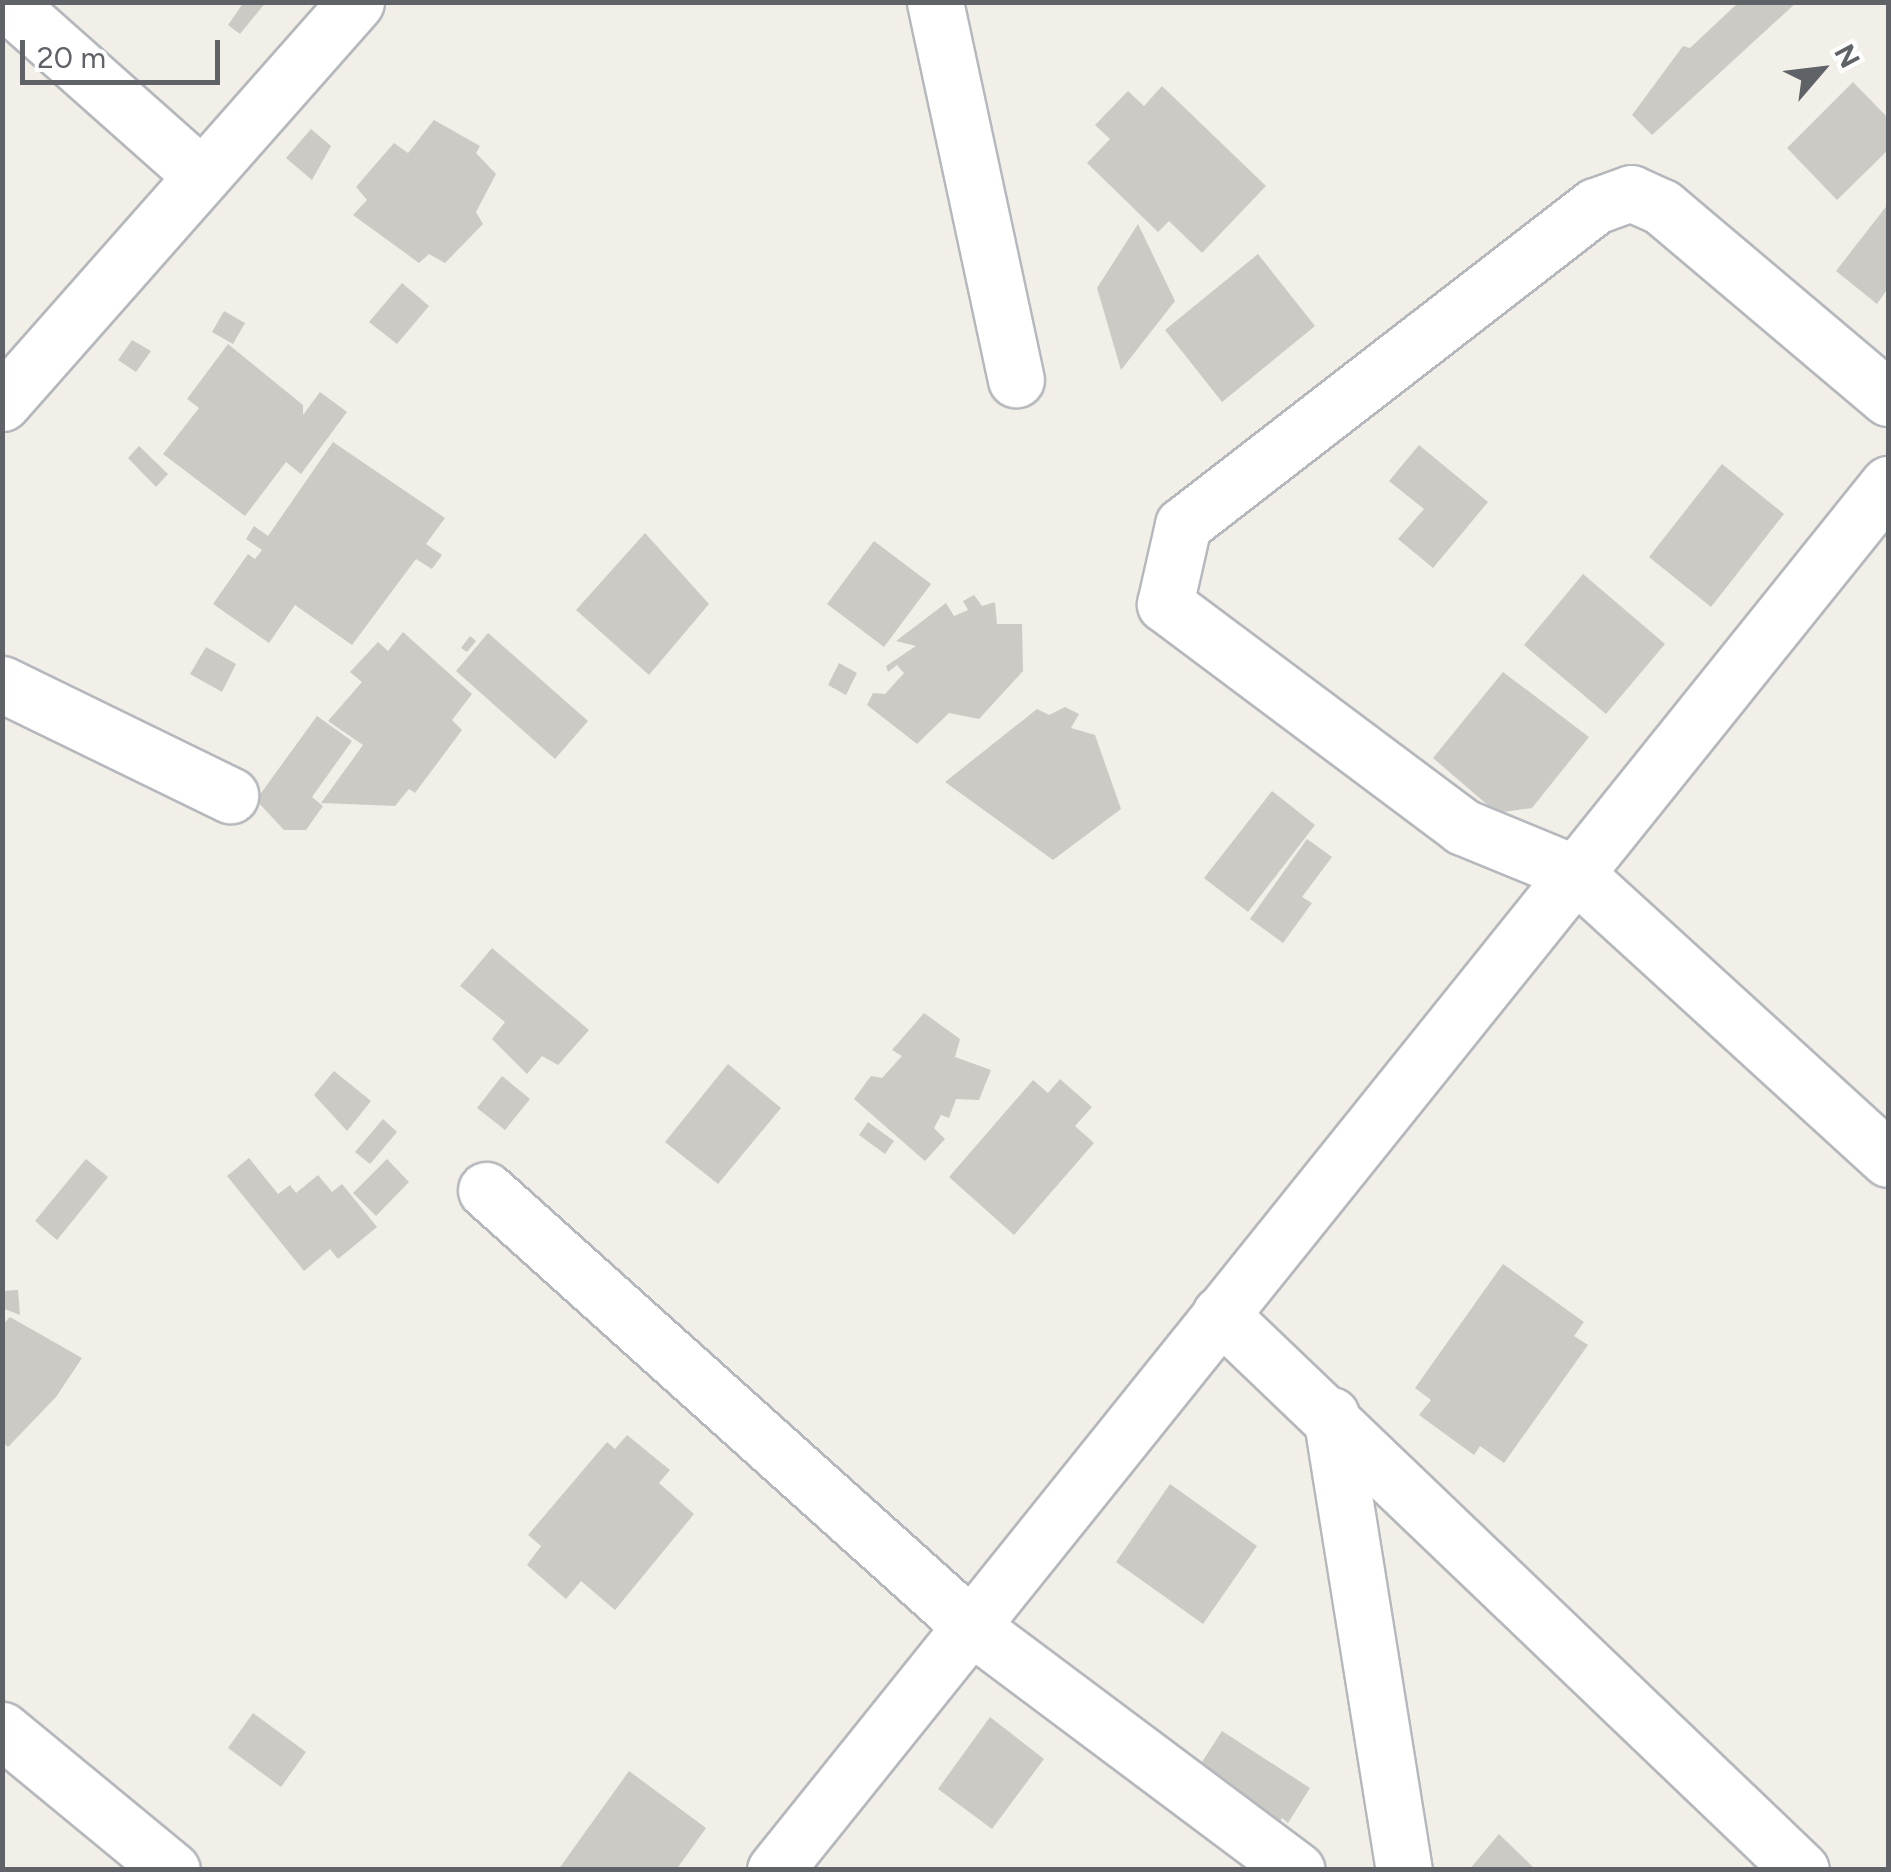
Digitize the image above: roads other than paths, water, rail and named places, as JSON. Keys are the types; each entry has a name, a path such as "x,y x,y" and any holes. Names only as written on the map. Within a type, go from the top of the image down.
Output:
{"street":[{"path":"6,2 200,174"},
{"path":"2,403 200,174 356,2"},
{"path":"935,2 1016,380"},
{"path":"1888,398 1662,207 1631,193 1595,206 1183,526 1165,604 1463,827 1575,873 1888,1158"},
{"path":"775,1870 974,1628 1220,1314 1888,484"},
{"path":"2,684 230,795"},
{"path":"486,1190 974,1628 1297,1870"},
{"path":"1220,1314 1331,1415 1801,1870"},
{"path":"1331,1415 1404,1870"},
{"path":"2,1730 172,1870"}]}
